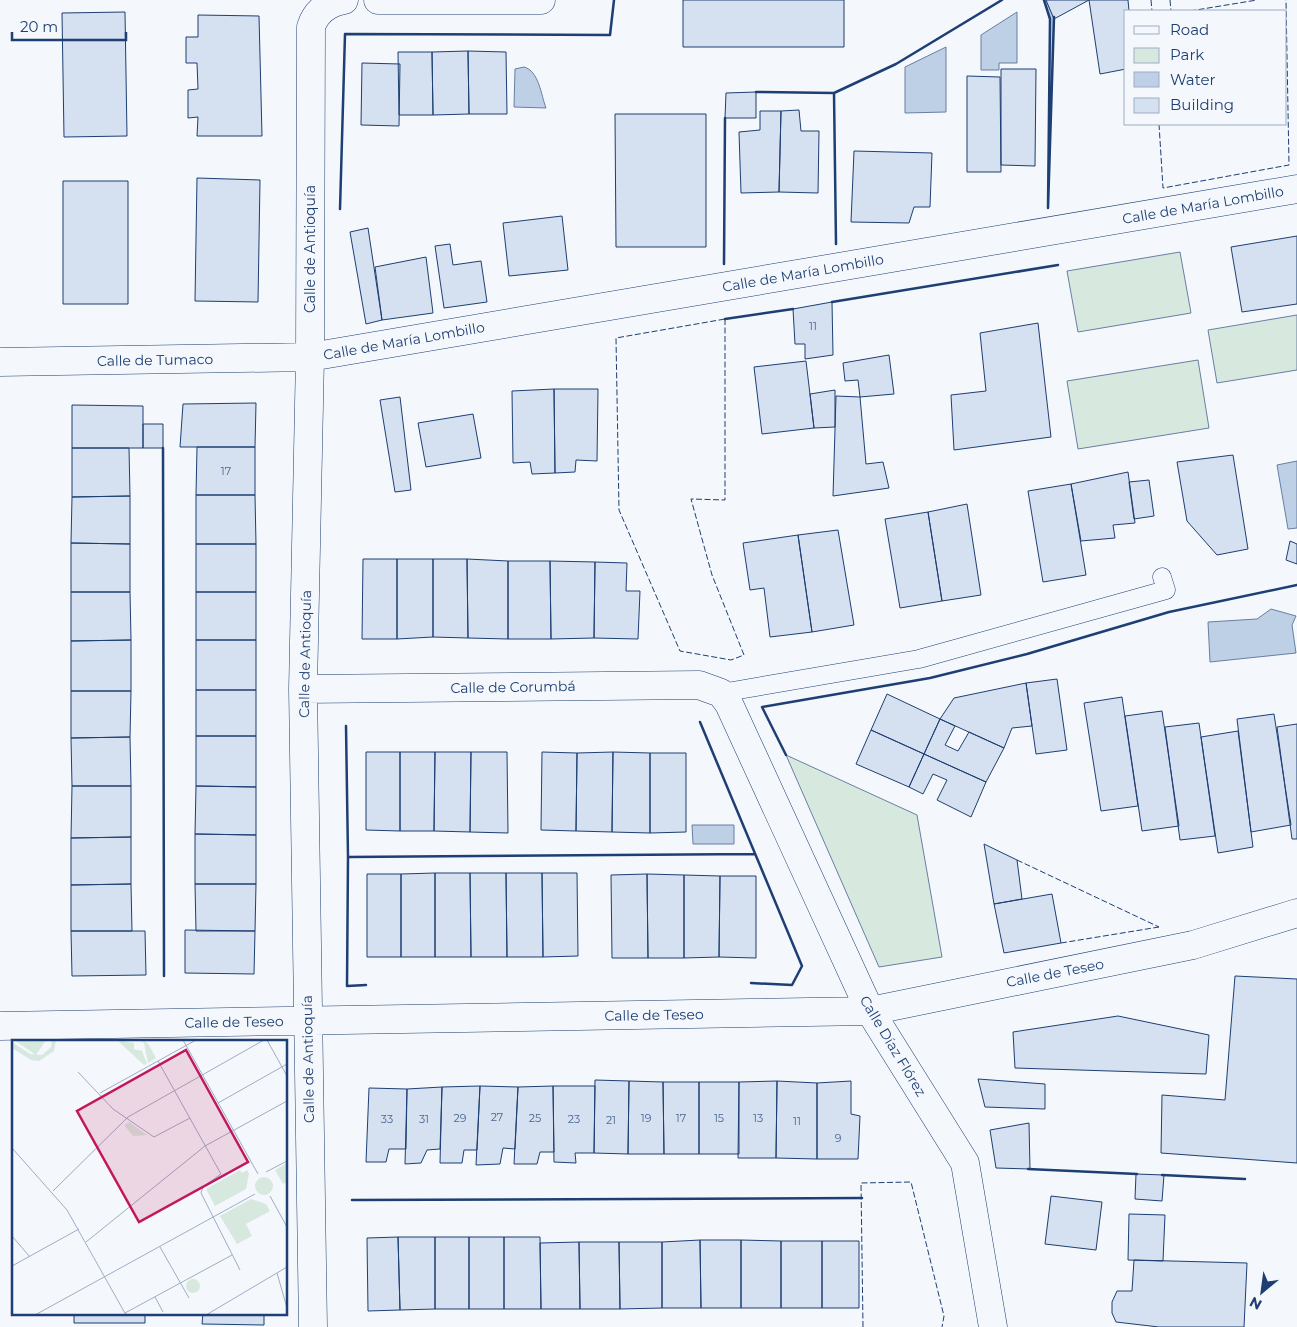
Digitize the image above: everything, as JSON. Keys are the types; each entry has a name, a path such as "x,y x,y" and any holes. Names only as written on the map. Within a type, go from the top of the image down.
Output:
{"street":[{"name":"Calle de Antioquía","path":"313,1327 303,689 310,356 311,27 321,10 332,2 344,0"},
{"path":"378,0 541,0"},
{"name":"Calle de María Lombillo","path":"310,356 1297,189"},
{"name":"Calle de Tumaco","path":"0,362 310,356"},
{"name":"Calle de Corumbá","path":"303,689 699,685 721,693"},
{"name":"Calle Díaz Flórez","path":"721,693 729,704 870,1011 965,1163 992,1327"},
{"name":"Calle de Teseo","path":"0,1026 870,1011 1193,945 1297,913"}],"lane":[{"path":"721,693 919,659 1166,590 1162,577"}],"green space":[{"path":"1180,252 1191,313 1078,332 1067,271"},
{"path":"1297,315 1297,370 1217,383 1208,330"},
{"path":"1198,360 1209,428 1078,449 1067,381"},
{"path":"786,755 917,815 942,957 879,967"}],"water":[{"path":"1044,0 1046,0 1054,19 1048,208 1050,19"},
{"path":"1017,12 1017,63 999,63 999,70 981,70 981,35"},
{"path":"946,47 946,112 905,113 905,67"},
{"path":"524,67 529,69 536,78 546,108 514,107 515,69"},
{"path":"1297,461 1297,528 1288,529 1277,465"},
{"path":"1271,609 1296,616 1292,625 1296,653 1210,662 1208,622 1257,619"},
{"path":"692,825 734,825 734,844 693,844"}],"building":[{"path":"683,0 844,0 844,47 683,47"},
{"path":"1046,0 1089,0 1054,19"},
{"path":"1089,0 1128,0 1129,10 1124,10 1124,69 1100,74"},
{"path":"125,12 127,136 64,137 62,13"},
{"path":"198,15 259,16 262,136 197,136 198,117 188,118 188,90 198,89 197,63 186,63 186,37 198,37"},
{"path":"468,51 469,114 433,115 432,52"},
{"path":"468,51 506,52 507,114 469,114"},
{"path":"398,52 432,52 433,115 399,115"},
{"path":"362,63 400,64 399,126 361,125"},
{"path":"1001,69 1036,69 1035,166 1001,165"},
{"path":"967,76 1000,77 1001,172 967,172"},
{"path":"756,92 756,118 725,118 726,93"},
{"path":"799,110 801,131 819,131 818,193 779,192 781,111"},
{"path":"760,111 781,111 779,192 741,193 739,132 760,130"},
{"path":"615,114 706,114 706,247 616,247"},
{"path":"854,151 932,153 930,207 914,207 909,223 851,222"},
{"path":"197,178 260,180 258,302 195,301"},
{"path":"63,181 128,181 128,304 63,304"},
{"path":"562,216 568,270 509,276 503,223"},
{"path":"368,228 382,320 366,324 350,232"},
{"path":"1297,236 1297,304 1242,312 1231,247"},
{"path":"450,244 453,265 481,261 487,302 444,308 435,246"},
{"path":"426,257 433,313 382,320 375,267"},
{"path":"832,302 833,355 805,359 805,344 795,344 793,309"},
{"path":"1038,323 1051,437 954,450 951,395 986,391 980,333"},
{"path":"889,355 894,394 860,397 858,380 845,381 843,363"},
{"path":"806,361 814,428 762,434 754,367"},
{"path":"554,389 598,389 597,461 576,460 575,472 555,473"},
{"path":"554,389 555,473 532,474 530,462 513,463 512,391"},
{"path":"835,390 835,427 814,428 810,394"},
{"path":"836,396 860,397 866,464 883,462 889,488 833,496"},
{"path":"400,397 411,490 395,492 380,400"},
{"path":"256,403 255,447 180,447 183,404"},
{"path":"72,405 143,406 143,448 72,448"},
{"path":"473,414 481,458 426,467 418,423"},
{"path":"143,424 163,424 163,448 143,448"},
{"path":"197,447 255,447 255,495 196,495"},
{"path":"72,448 129,448 130,496 72,497"},
{"path":"1233,455 1248,549 1217,555 1187,521 1177,462"},
{"path":"1128,472 1135,523 1113,525 1115,538 1081,541 1071,484"},
{"path":"1149,480 1154,516 1134,519 1129,482"},
{"path":"1071,484 1086,575 1043,582 1028,491"},
{"path":"196,495 255,495 256,544 196,544"},
{"path":"130,496 130,544 71,543 72,497"},
{"path":"967,504 981,595 942,601 928,512"},
{"path":"928,512 942,601 900,608 885,519"},
{"path":"838,530 854,625 812,632 798,535"},
{"path":"798,535 812,632 770,637 764,588 750,590 743,543"},
{"path":"1290,541 1297,544 1297,564 1286,560"},
{"path":"71,543 130,544 130,592 71,592"},
{"path":"196,544 256,544 256,592 196,592"},
{"path":"363,559 397,559 397,639 362,639"},
{"path":"397,559 433,559 433,637 397,639"},
{"path":"433,559 467,559 468,638 433,637"},
{"path":"467,559 508,561 508,639 468,638"},
{"path":"508,561 550,561 551,639 508,639"},
{"path":"550,561 595,562 594,638 551,639"},
{"path":"595,562 627,563 626,591 640,591 638,639 594,638"},
{"path":"71,592 130,592 131,640 71,641"},
{"path":"196,592 256,592 256,640 196,640"},
{"path":"131,640 131,691 71,691 71,641"},
{"path":"196,640 256,640 256,690 196,690"},
{"path":"1057,679 1067,750 1036,754 1026,683"},
{"path":"1026,683 1032,726 1012,728 1004,748 940,719 954,698"},
{"path":"196,690 256,690 256,736 196,736"},
{"path":"71,691 131,691 130,737 71,738"},
{"path":"887,694 940,719 924,754 871,730"},
{"path":"1122,697 1138,806 1101,811 1084,703"},
{"path":"1162,711 1179,826 1142,831 1125,716"},
{"path":"1274,714 1291,825 1251,832 1237,719"},
{"path":"940,719 955,726 945,745 958,751 969,732 1004,748 986,782 924,754"},
{"path":"1199,723 1215,836 1180,840 1165,727"},
{"path":"1297,724 1297,839 1292,839 1277,727"},
{"path":"871,730 924,754 909,787 856,764"},
{"path":"1238,731 1253,847 1218,853 1201,737"},
{"path":"196,736 256,736 256,787 196,786"},
{"path":"130,737 131,786 72,786 71,738"},
{"path":"366,752 400,752 400,831 366,830"},
{"path":"400,752 435,752 434,831 400,831"},
{"path":"435,752 471,752 470,832 434,831"},
{"path":"471,752 507,752 508,833 470,832"},
{"path":"542,752 577,753 576,831 541,830"},
{"path":"613,752 650,753 650,833 612,832"},
{"path":"613,752 612,832 576,831 577,753"},
{"path":"650,753 686,753 686,832 650,833"},
{"path":"924,754 986,782 971,817 937,800 947,780 933,774 923,794 909,787"},
{"path":"72,786 131,786 131,837 71,838"},
{"path":"196,786 256,787 256,835 195,834"},
{"path":"195,834 256,835 256,884 195,884"},
{"path":"131,837 131,884 71,885 71,838"},
{"path":"984,844 1017,860 1022,899 994,904"},
{"path":"435,873 470,873 471,957 435,957"},
{"path":"435,873 435,957 401,957 401,874"},
{"path":"470,873 506,873 507,957 471,957"},
{"path":"506,873 542,873 543,957 507,957"},
{"path":"542,873 577,873 578,956 543,957"},
{"path":"367,874 401,874 401,957 367,957"},
{"path":"647,874 648,958 612,958 611,875"},
{"path":"647,874 684,875 684,958 648,958"},
{"path":"684,875 720,876 719,957 684,958"},
{"path":"720,876 756,876 756,958 719,957"},
{"path":"131,884 132,931 71,931 71,885"},
{"path":"195,884 256,884 255,931 196,931"},
{"path":"1052,894 1061,943 1004,953 994,904"},
{"path":"185,930 255,931 254,974 185,973"},
{"path":"71,931 145,931 146,975 72,976"},
{"path":"1235,976 1297,979 1297,1163 1161,1153 1162,1095 1225,1100"},
{"path":"1118,1016 1209,1035 1206,1074 1015,1068 1013,1032"},
{"path":"978,1079 1045,1084 1045,1109 985,1107"},
{"path":"595,1080 629,1081 628,1154 594,1153"},
{"path":"629,1081 663,1082 664,1154 628,1154"},
{"path":"777,1081 776,1158 738,1158 739,1082"},
{"path":"777,1081 817,1083 817,1159 776,1158"},
{"path":"851,1081 851,1114 860,1116 858,1159 817,1159 817,1083"},
{"path":"663,1082 699,1082 699,1154 664,1154"},
{"path":"699,1082 739,1082 739,1154 699,1154"},
{"path":"480,1086 477,1150 464,1150 462,1163 440,1163 442,1087"},
{"path":"480,1086 518,1087 515,1149 503,1148 500,1164 476,1165"},
{"path":"553,1086 554,1152 540,1152 537,1164 514,1164 518,1087"},
{"path":"553,1086 595,1086 594,1153 575,1153 576,1163 554,1162"},
{"path":"442,1087 440,1149 427,1150 421,1163 405,1164 407,1089"},
{"path":"369,1088 407,1089 406,1149 389,1149 386,1162 366,1162"},
{"path":"1029,1123 1030,1169 996,1168 990,1130"},
{"path":"1136,1174 1164,1175 1162,1201 1135,1199"},
{"path":"1051,1196 1102,1202 1096,1250 1045,1244"},
{"path":"1129,1214 1165,1215 1163,1261 1128,1260"},
{"path":"398,1237 435,1237 435,1309 400,1310"},
{"path":"398,1237 400,1310 368,1311 367,1238"},
{"path":"435,1237 469,1237 469,1309 435,1309"},
{"path":"469,1237 504,1237 504,1309 469,1309"},
{"path":"504,1237 540,1237 541,1309 504,1309"},
{"path":"700,1240 701,1308 662,1308 662,1242"},
{"path":"700,1240 741,1240 741,1308 701,1308"},
{"path":"741,1240 781,1241 781,1308 741,1308"},
{"path":"781,1241 822,1241 822,1308 781,1308"},
{"path":"822,1241 859,1241 859,1308 822,1308"},
{"path":"579,1242 580,1309 541,1309 540,1243"},
{"path":"579,1242 619,1242 620,1309 580,1309"},
{"path":"619,1242 662,1242 662,1308 620,1309"},
{"path":"1134,1260 1247,1263 1244,1327 1159,1327 1116,1322 1112,1313 1112,1302 1117,1291 1132,1291"},
{"path":"74,1314 145,1314 145,1323 74,1323"},
{"path":"203,1314 264,1314 264,1325 202,1324"}],"fence":[{"path":"1151,0 1152,10"},
{"path":"1170,0 1171,10"},
{"path":"1196,10 1257,0"},
{"path":"1286,0 1286,10"},
{"path":"1159,125 1163,188 1289,165 1287,55"},
{"path":"725,319 725,500 691,499 712,575 744,655 731,660 680,651 619,510 616,338 725,319"},
{"path":"1017,860 1159,927"},
{"path":"1061,943 1159,927"},
{"path":"863,1327 861,1183 911,1182 944,1316 942,1327"}],"wall":[{"path":"340,209 345,34 610,35 614,0"},
{"path":"836,244 834,93 896,64 1002,0"},
{"path":"1044,0 1050,19 1048,208 1054,17"},
{"path":"756,92 834,93"},
{"path":"724,264 725,118"},
{"path":"832,302 1058,265"},
{"path":"725,319 793,309"},
{"path":"163,448 164,976"},
{"path":"786,755 762,707 930,678 1027,654 1169,612 1297,585"},
{"path":"700,722 802,966 792,985 751,983"},
{"path":"346,726 348,857 755,854"},
{"path":"348,857 347,986 366,985"},
{"path":"1028,1169 1137,1174"},
{"path":"1162,1175 1245,1179"},
{"path":"352,1200 862,1198"}]}
